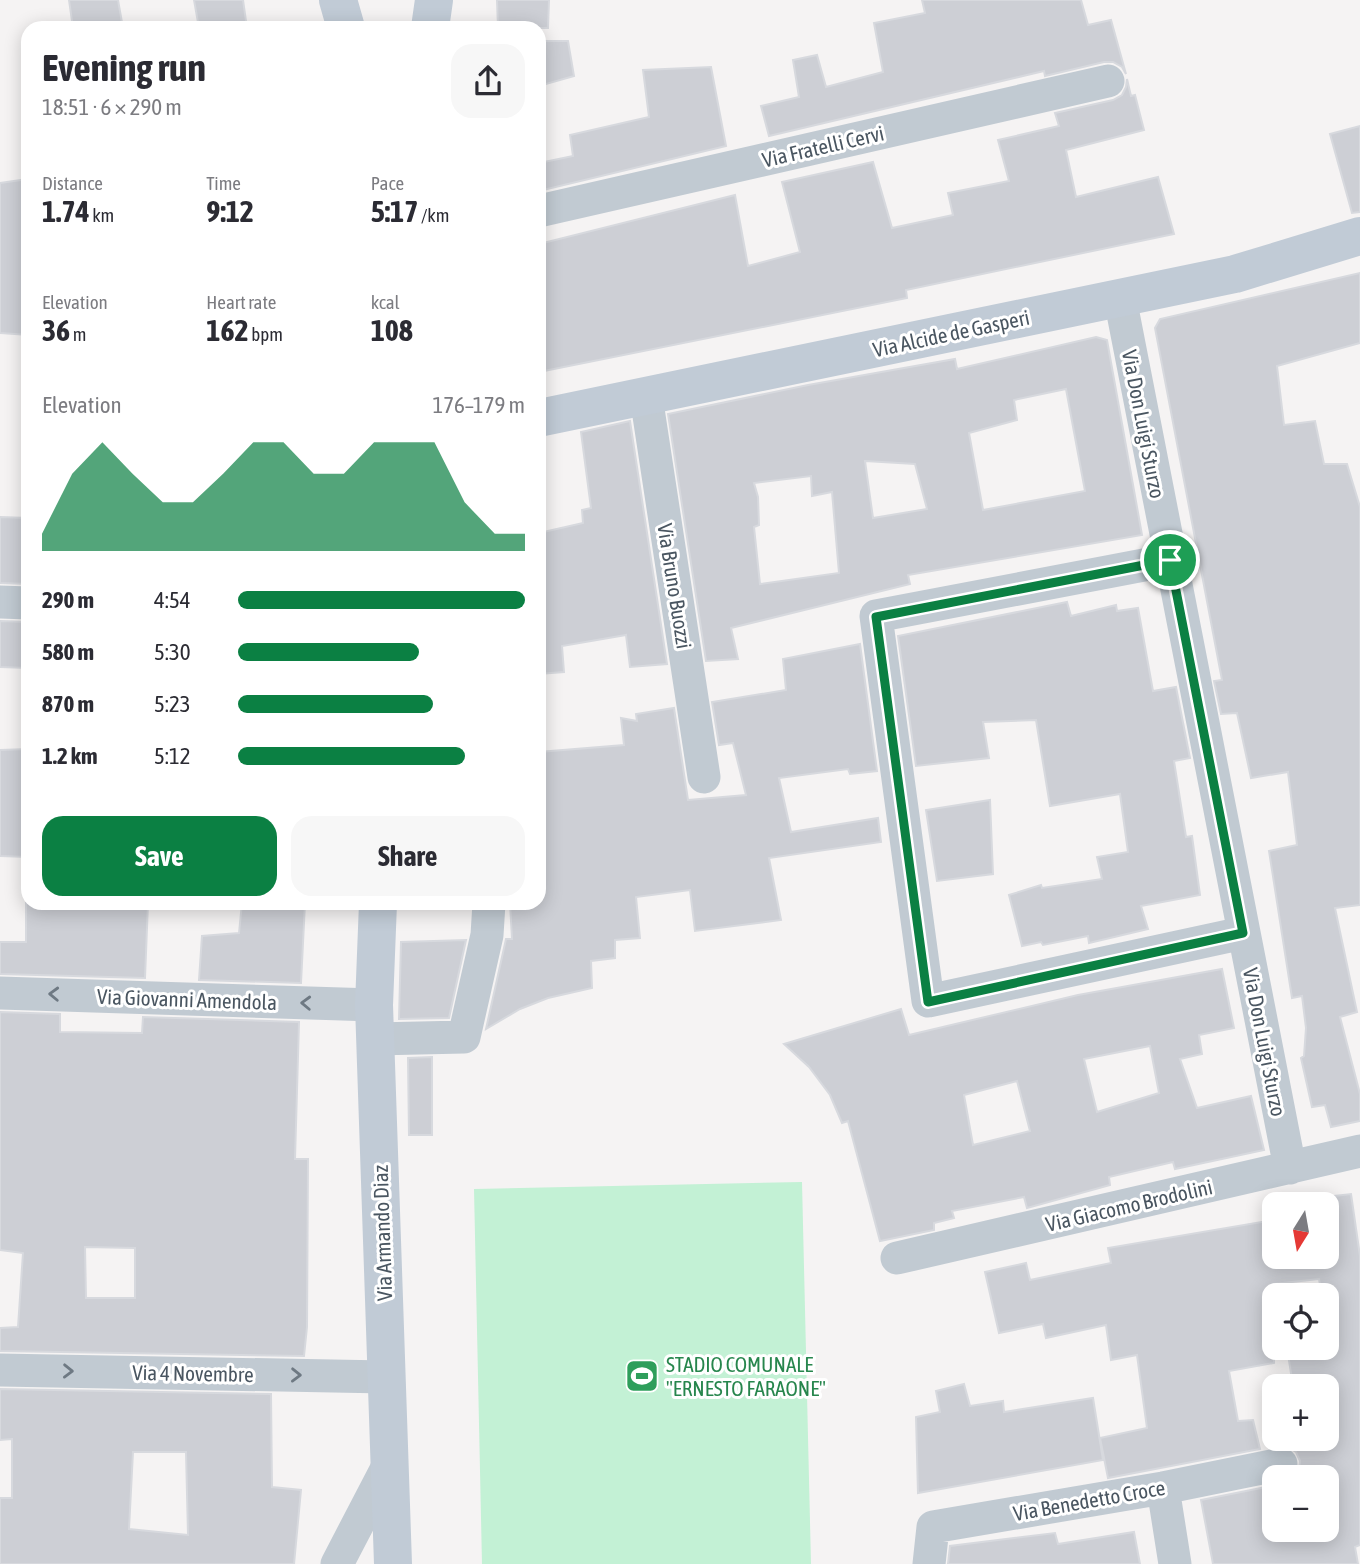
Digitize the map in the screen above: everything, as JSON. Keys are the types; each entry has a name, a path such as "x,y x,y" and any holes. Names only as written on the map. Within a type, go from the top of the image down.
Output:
{"street":[{"path":"338,0 344,21"},
{"path":"431,21 434,0"},
{"name":"Via Fratelli Cervi","path":"546,209 1108,81"},
{"name":"Via Alcide de Gasperi","path":"546,417 1235,274 1360,236"},
{"name":"Via Don Luigi Sturzo","path":"1120,298 1290,1168"},
{"name":"Via Bruno Buozzi","path":"646,396 704,777"},
{"path":"1170,560 876,617 928,1002 1243,933"},
{"path":"0,602 21,603"},
{"name":"Via Armando Diaz","path":"378,910 375,1022 393,1564"},
{"name":"Via Giovanni Amendola","path":"0,993 375,1022 464,1037 487,935 489,910"},
{"name":"Via Giacomo Brodolini","path":"897,1258 1290,1168 1359,1157"},
{"name":"Via 4 Novembre","path":"0,1370 386,1377"},
{"path":"337,1564 389,1464"},
{"name":"Via Benedetto Croce","path":"929,1564 933,1527 1163,1488 1281,1464"},
{"path":"1163,1488 1175,1564"}],"green space":[{"name":"STADIO COMUNALE \"ERNESTO FARAONE\"","path":"802,1182 811,1564 482,1564 474,1189"}],"building":[{"path":"69,0 118,0 122,21 72,21"},
{"path":"194,0 243,0 246,21 198,21"},
{"path":"497,0 549,0 548,28 546,21 498,21"},
{"path":"922,0 1081,0 1088,25 1111,20 1126,74 1122,67 1113,62 1045,76 1044,71 769,136 761,106 799,97 793,60 817,55 826,87 883,72 874,23 925,13"},
{"path":"546,41 568,41 574,76 546,84"},
{"path":"711,67 726,146 546,189 546,162 573,156 570,135 649,117 643,70"},
{"path":"1127,79 1131,96 1135,95 1144,130 1066,150 1076,197 1158,177 1174,234 906,290 907,298 546,371 546,242 735,195 748,266 800,252 782,182 873,162 892,228 953,215 948,193 1009,181 998,140 1059,126 1055,113 1113,100 1122,95"},
{"path":"1360,126 1360,212 1352,213 1330,134"},
{"path":"21,180 21,334 0,333 0,183"},
{"path":"1360,273 1360,343 1277,366 1284,425 1315,421 1324,464 1347,464 1360,507 1360,905 1335,908 1357,1012 1340,1017 1360,1094 1360,1121 1331,1127 1325,1105 1312,1107 1301,1058 1304,1056 1306,1028 1302,996 1292,998 1269,851 1297,845 1288,772 1251,778 1237,713 1221,714 1214,681 1222,680 1155,328 1160,319"},
{"path":"1096,337 1107,340 1142,535 908,575 910,584 731,628 738,659 706,661 668,414 808,385 955,359 957,369","holes":["1066,389 1085,491 983,510 969,433 1017,420 1014,400","865,461 915,464 927,509 873,518","811,476 812,496 832,492 839,573 760,584 754,527 759,525 758,497 754,483"]},
{"path":"630,421 667,664 630,667 626,635 562,646 564,672 546,673 546,531 583,523 582,510 591,508 581,432"},
{"path":"0,517 21,518 21,584 0,583"},
{"path":"1067,602 1071,616 1116,605 1117,611 1138,608 1153,691 1176,687 1190,758 1174,761 1186,837 1192,836 1200,895 1141,906 1148,929 1089,943 1088,936 1043,945 1041,942 1022,946 1009,895 1041,885 1042,888 1102,879 1097,857 1128,852 1120,794 1050,806 1036,720 983,722 989,758 916,766 898,636"},
{"path":"0,621 21,622 21,668 0,667"},
{"path":"860,644 877,771 850,774 848,769 779,778 791,832 878,818 881,842 769,858 781,920 695,931 690,890 636,897 640,938 615,940 615,958 591,961 592,988 548,998 520,1009 486,1029 506,939 512,939 510,910 546,910 546,751 624,745 621,718 637,721 636,714 674,708 688,800 746,795 733,743 719,745 712,702 786,690 783,659"},
{"path":"21,749 21,857 0,856 0,750"},
{"path":"990,800 993,874 937,881 926,810"},
{"path":"26,910 148,910 145,978 0,974 0,942 26,942"},
{"path":"241,910 305,910 301,983 199,980 202,936 239,933"},
{"path":"466,940 449,1018 399,1019 401,942"},
{"path":"1222,969 1234,1028 1199,1035 1202,1054 1180,1059 1197,1108 1251,1096 1264,1150 1175,1169 1173,1162 1109,1177 1110,1185 1027,1208 1024,1197 952,1211 954,1218 934,1223 934,1230 880,1241 848,1121 842,1123 830,1095 809,1067 784,1044 901,1009 909,1035 1078,995","holes":["1150,1046 1159,1093 1097,1112 1084,1059","1017,1081 1030,1131 973,1145 964,1095"]},
{"path":"0,1012 60,1014 60,1032 142,1033 143,1017 299,1022 295,1159 308,1159 307,1327 304,1356 0,1351 0,1328 18,1327 23,1253 0,1250","holes":["85,1247 135,1248 135,1298 86,1298"]},
{"path":"432,1057 432,1135 409,1135 408,1058"},
{"path":"1351,1194 1360,1256 1360,1545 1355,1547 1358,1564 1213,1564 1201,1500 1262,1488 1262,1542 1339,1542 1339,1465 1300,1465 1294,1451 1339,1451 1339,1374 1291,1374 1289,1360 1339,1360 1339,1283 1320,1283 1319,1279 1262,1283 1262,1360 1274,1360 1274,1363 1229,1371 1238,1421 1253,1420 1260,1449 1108,1478 1100,1438 1147,1428 1137,1355 1111,1360 1106,1325 1046,1338 1043,1324 999,1333 985,1272 1026,1263 1030,1280 1111,1263 1108,1248 1262,1222 1262,1269 1339,1269 1339,1195"},
{"path":"964,1384 970,1406 1003,1401 1004,1412 1093,1398 1103,1460 918,1493 916,1417 940,1412 936,1391"},
{"path":"0,1389 271,1394 272,1487 301,1490 294,1564 0,1564 0,1498 12,1498 12,1439 0,1440","holes":["133,1452 186,1452 188,1535 129,1529"]},
{"path":"1134,1532 1140,1564 948,1564 950,1546 1055,1533 1058,1544"}],"place":[{"name":"STADIO COMUNALE \"ERNESTO FARAONE\"","path":"642,1376"}],"route":[{"path":"1170,560 1243,933 928,1002 876,617 1170,560"}]}
